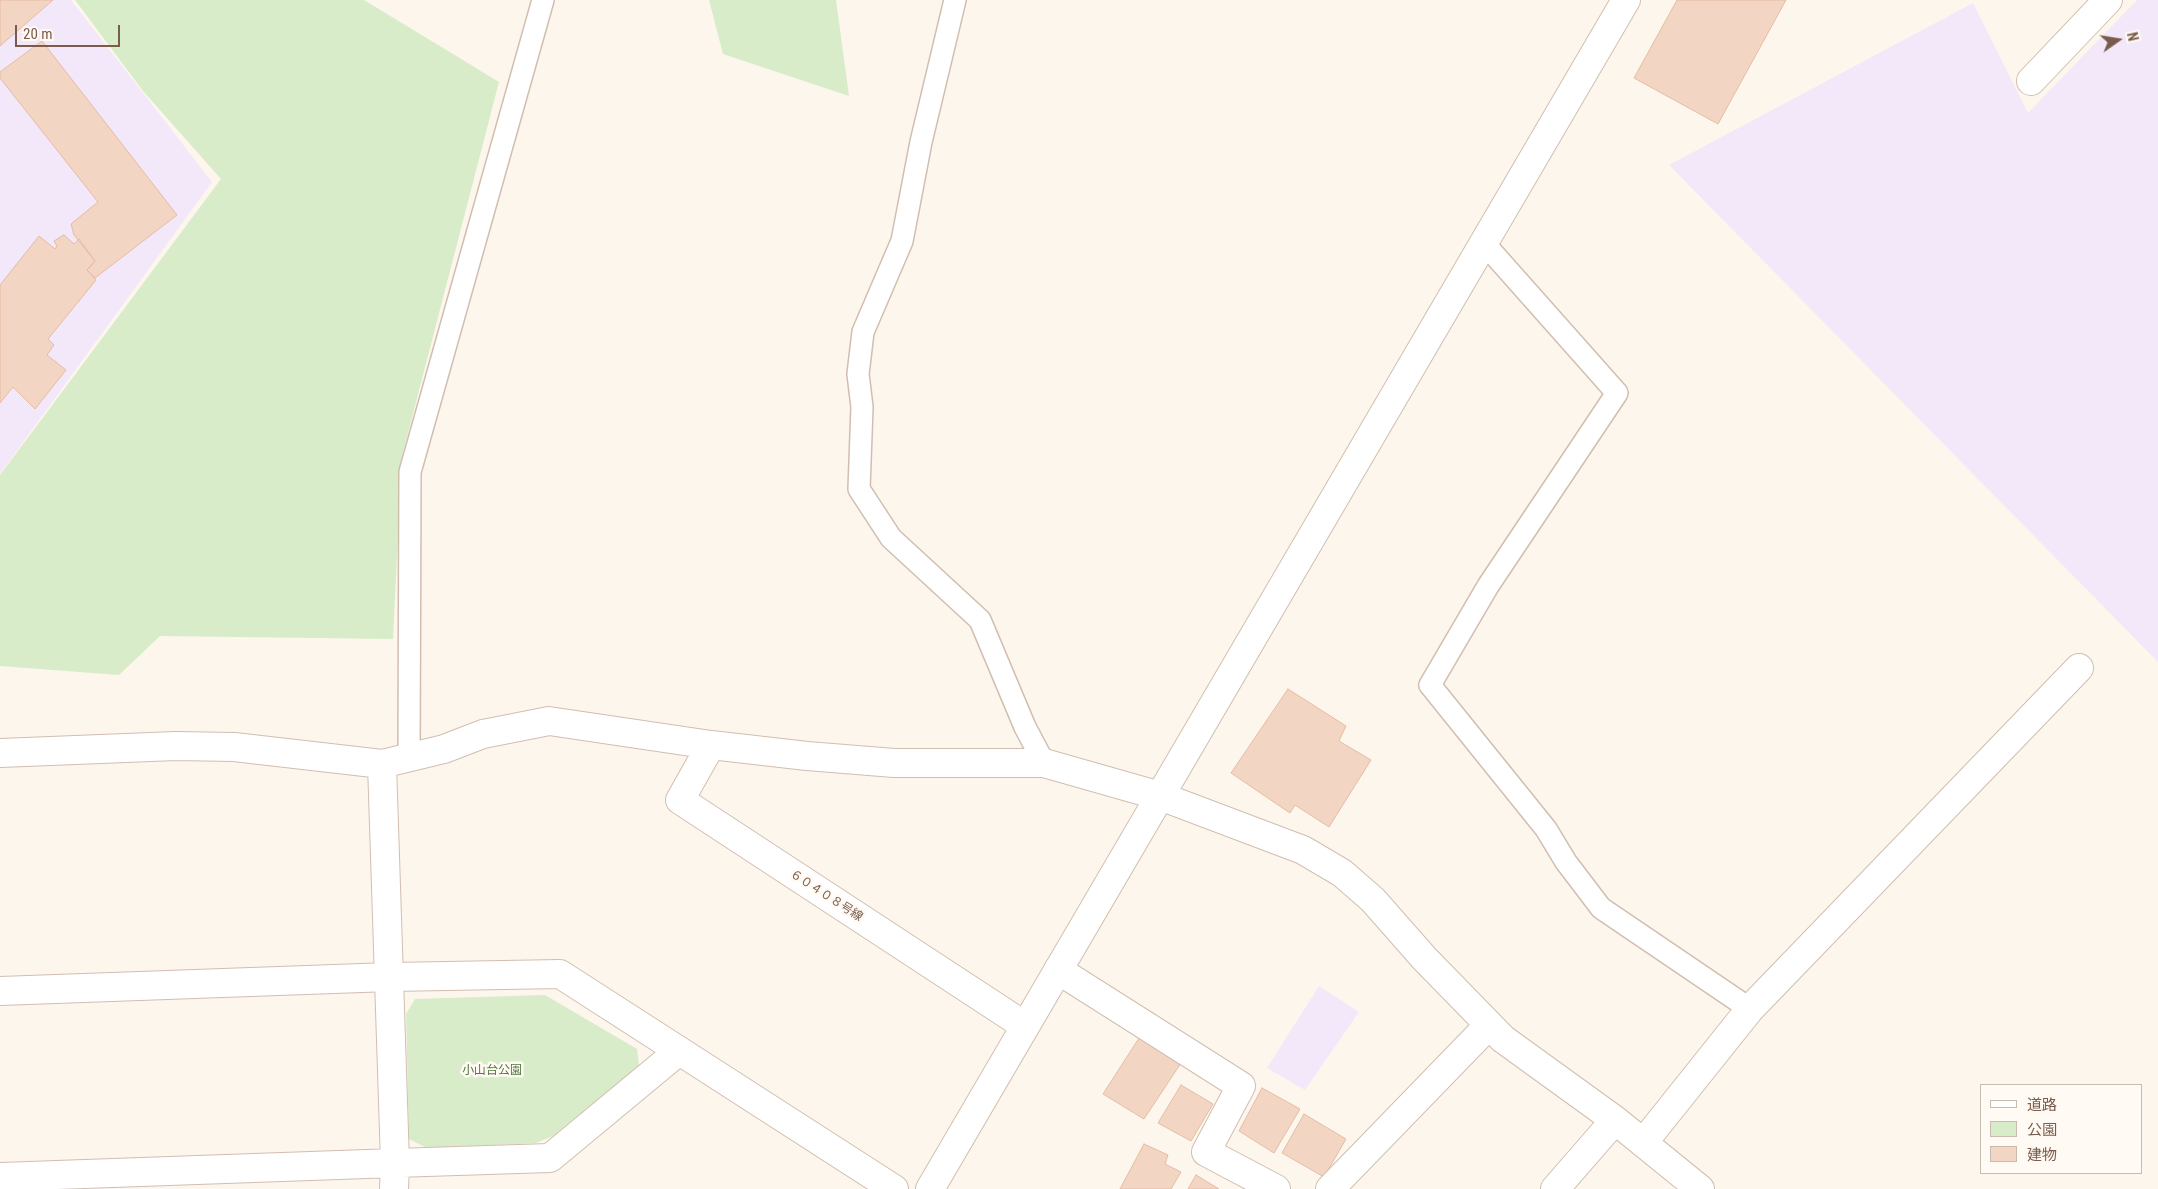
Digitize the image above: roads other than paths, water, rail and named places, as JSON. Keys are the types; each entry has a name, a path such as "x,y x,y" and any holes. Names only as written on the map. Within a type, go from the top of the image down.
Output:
{"street":[{"path":"930,1189 1626,0"},
{"path":"2032,81 2108,0"},
{"path":"1643,1143 1750,1009 2079,668"},
{"path":"0,753 176,746 234,747 382,764 444,749 483,734 549,721 711,745 807,756 894,763 1044,763 1160,796 1303,850 1342,873 1373,900 1424,958 1503,1039 1615,1120 1700,1189"},
{"name":"６０４０８号線","path":"711,745 680,800 1025,1026"},
{"path":"382,764 390,977 394,1176"},
{"path":"1058,970 1241,1086 1206,1152 1276,1189"},
{"path":"0,991 390,977 560,974 894,1189"},
{"path":"1330,1189 1489,1025"},
{"path":"16,1180 394,1176 550,1158 679,1051"},
{"path":"1555,1189 1615,1120"}],"lane":[{"path":"409,757 410,472 543,0"},
{"path":"955,0 921,142 902,241 863,332 858,374 862,408 859,489 890,538 980,620 1025,727 1044,763"},
{"path":"1483,242 1617,393 1488,586 1430,685 1546,829 1566,862 1601,908 1750,1009"}],"park label":[{"name":"小山台公園","path":"492,1071"}]}
